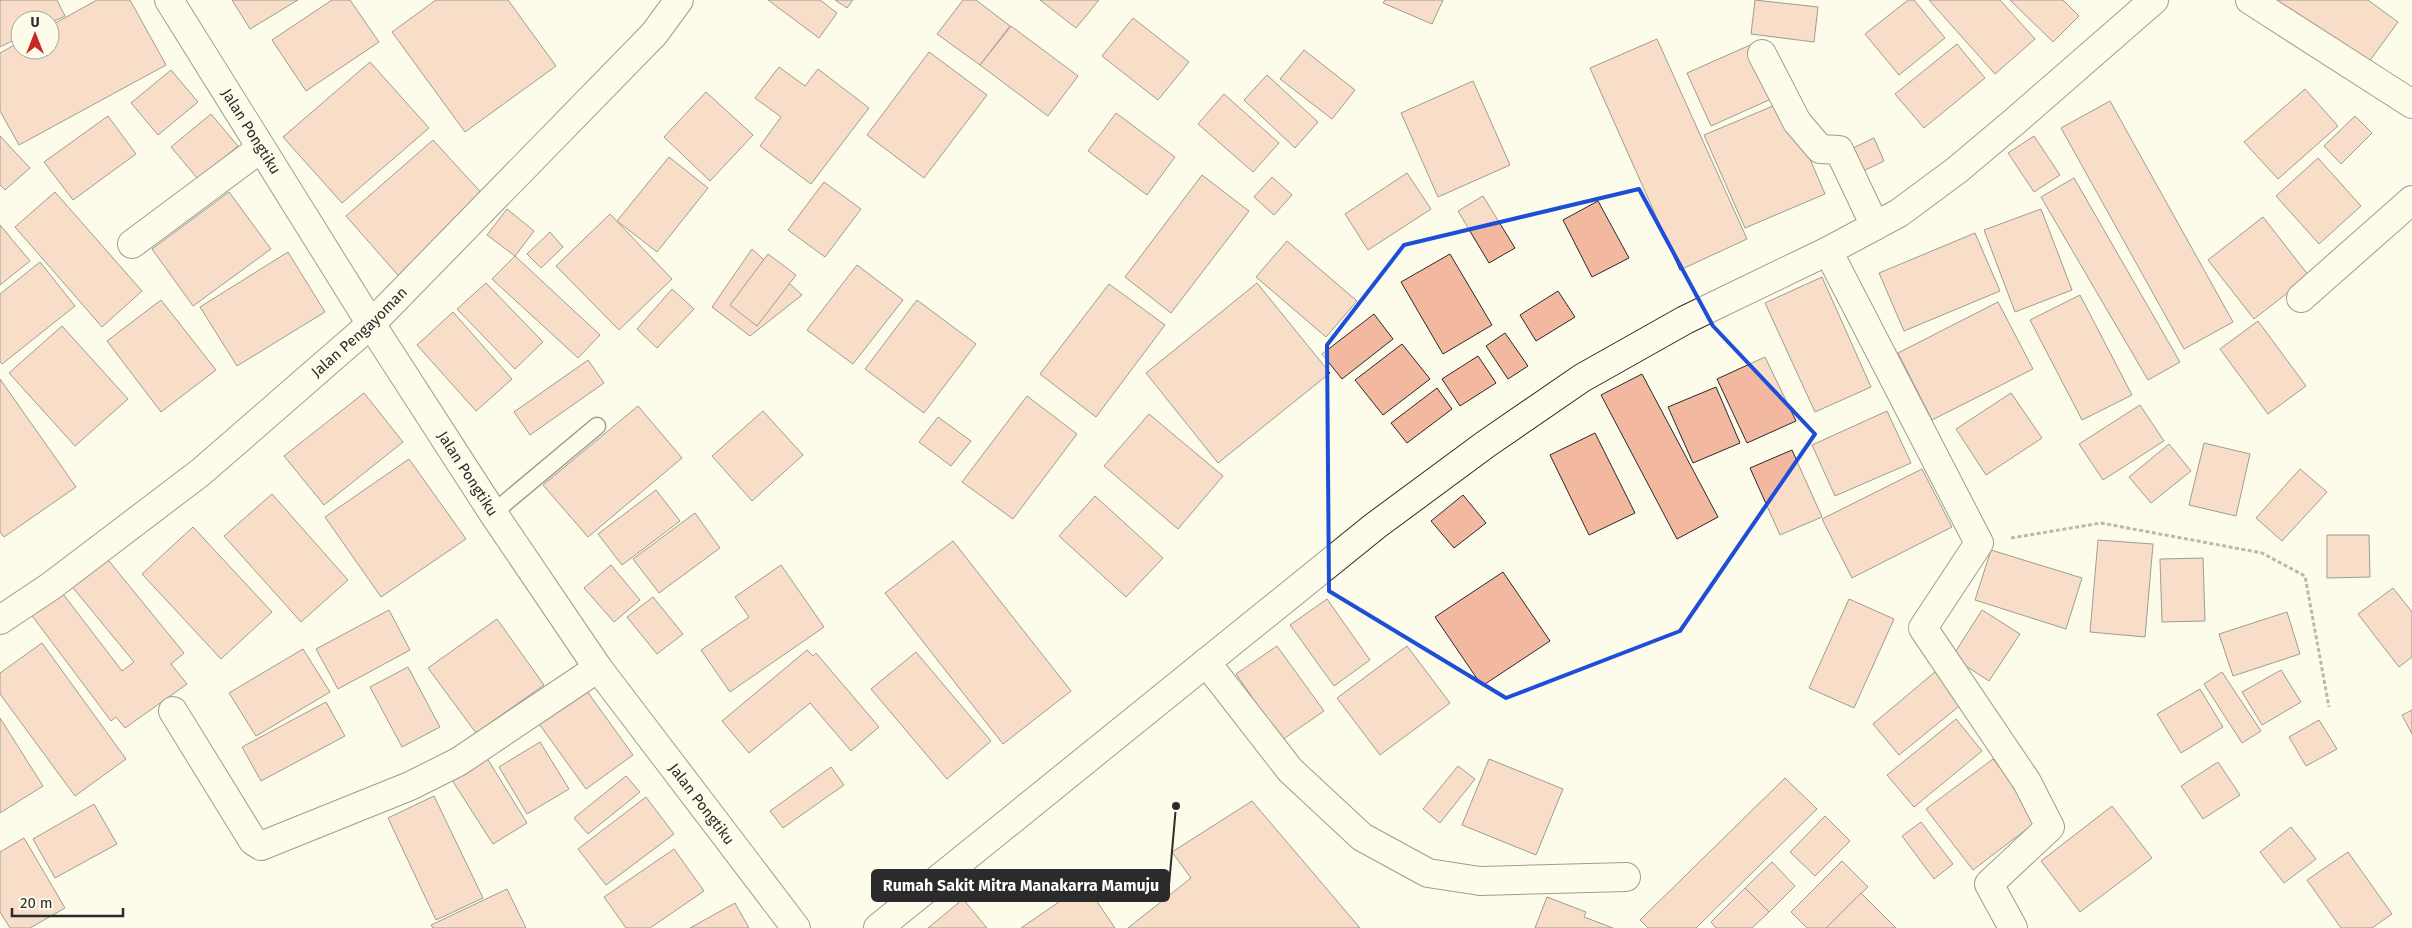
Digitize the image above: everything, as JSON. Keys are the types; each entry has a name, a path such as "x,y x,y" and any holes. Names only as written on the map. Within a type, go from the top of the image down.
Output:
{"street":[{"name":"Jalan Pongtiku","path":"169,0 371,324 493,513 598,668 796,928"},
{"name":"Jalan Pengayoman","path":"0,620 50,586 201,472 371,324 654,34 680,0"},
{"path":"878,928 1375,526 1486,444 1582,378 1685,320 1828,251 1899,212 1957,170 2154,0"},
{"path":"2250,0 2412,104"},
{"path":"1762,54 1797,122 1820,149 1839,150 1874,226"},
{"path":"132,244 261,148"},
{"path":"2301,298 2412,200"},
{"path":"1828,251 1979,543 1923,628 2027,782 2050,827 1988,884 2013,928"},
{"path":"1206,662 1290,770 1362,837 1428,873 1480,881 1626,877"},
{"path":"173,711 253,841 261,846 410,786 458,762 598,668"}],"lane":[{"path":"493,513 597,426"}],"path":[{"path":"1979,543 2101,523 2262,553 2305,576 2329,707"}],"highlighted area":[{"path":"1639,189 1713,326 1815,434 1680,631 1506,698 1329,591 1327,345 1404,245"}],"building":[{"path":"0,0 57,0 65,16 60,18 60,10 10,10 10,42 0,47"},
{"path":"97,0 130,0 166,65 19,145 0,111 0,53 10,48 10,60 60,60 60,20"},
{"path":"232,0 298,0 250,29"},
{"path":"332,0 350,0 379,42 306,91 272,40"},
{"path":"436,0 508,0 556,66 465,132 392,32"},
{"path":"768,0 820,0 837,13 819,38"},
{"path":"835,0 853,0 847,8"},
{"path":"963,0 976,0 1010,26 980,65 937,34"},
{"path":"1040,0 1099,0 1076,28"},
{"path":"1385,0 1443,0 1432,24 1383,3"},
{"path":"1755,0 1818,7 1814,42 1751,34"},
{"path":"1908,0 1914,0 1945,38 1899,75 1865,34"},
{"path":"1929,0 2000,0 2035,39 1995,74"},
{"path":"2010,0 2063,0 2079,16 2053,42"},
{"path":"2266,0 2368,0 2398,22 2363,70"},
{"path":"1133,18 1189,62 1158,100 1102,56"},
{"path":"1011,26 1078,76 1048,116 980,65"},
{"path":"1657,39 1747,239 1680,270 1590,68"},
{"path":"1757,42 1780,95 1711,126 1687,73"},
{"path":"1957,44 1985,78 1924,128 1895,94"},
{"path":"1304,50 1355,90 1332,119 1280,79"},
{"path":"929,52 987,95 924,178 867,135"},
{"path":"370,62 429,128 342,203 283,137"},
{"path":"779,67 805,86 818,69 869,108 811,184 760,146 781,117 755,98"},
{"path":"171,70 198,102 158,135 131,103"},
{"path":"1267,75 1318,122 1295,148 1244,100"},
{"path":"1473,81 1510,165 1438,197 1401,113"},
{"path":"2305,89 2338,126 2278,179 2244,142"},
{"path":"706,92 753,135 710,181 664,137"},
{"path":"1224,94 1279,143 1253,172 1198,124"},
{"path":"1785,101 1825,194 1745,228 1704,135"},
{"path":"2110,101 2233,322 2184,349 2061,128"},
{"path":"1116,113 1175,157 1147,195 1088,151"},
{"path":"211,114 238,146 198,179 171,147"},
{"path":"108,116 136,154 73,200 44,162"},
{"path":"2355,116 2372,133 2341,164 2324,146"},
{"path":"0,136 30,168 5,190 0,185"},
{"path":"2034,136 2060,175 2034,192 2008,153"},
{"path":"1874,138 1884,161 1845,180 1834,157"},
{"path":"433,140 486,198 404,282 346,216"},
{"path":"669,157 708,188 657,252 617,221"},
{"path":"2318,158 2361,206 2319,244 2276,196"},
{"path":"1407,173 1431,209 1368,250 1345,214"},
{"path":"1202,175 1249,211 1171,313 1125,277"},
{"path":"1272,177 1292,195 1274,215 1254,197"},
{"path":"2074,178 2180,362 2148,380 2041,197"},
{"path":"824,182 861,209 825,257 788,230"},
{"path":"55,192 142,291 102,327 15,227"},
{"path":"229,192 271,249 193,306 152,249"},
{"path":"1483,196 1515,248 1489,263 1458,211"},
{"path":"1598,201 1629,258 1592,277 1563,220"},
{"path":"507,209 534,231 515,256 487,235"},
{"path":"2041,209 2072,290 2015,312 1984,230"},
{"path":"610,214 672,279 619,330 556,266"},
{"path":"2263,217 2309,276 2254,319 2208,260"},
{"path":"0,225 30,261 0,285"},
{"path":"550,232 563,247 541,268 527,254"},
{"path":"1975,233 2000,291 1904,331 1879,273"},
{"path":"1287,241 1357,301 1326,337 1256,277"},
{"path":"752,249 802,295 750,336 712,307"},
{"path":"288,252 325,312 237,366 200,307"},
{"path":"768,254 796,275 757,326 730,305"},
{"path":"1450,254 1492,325 1443,354 1401,282"},
{"path":"515,256 600,335 578,358 492,279"},
{"path":"40,262 75,306 2,364 0,362 0,294"},
{"path":"857,265 903,300 853,364 807,330"},
{"path":"1822,277 1871,387 1815,412 1765,303"},
{"path":"486,283 543,342 515,369 457,309"},
{"path":"1257,283 1330,373 1218,463 1146,373"},
{"path":"1109,284 1165,325 1096,417 1040,374"},
{"path":"672,289 694,309 657,348 637,329"},
{"path":"1558,291 1575,317 1536,341 1520,315"},
{"path":"2080,295 2132,395 2082,420 2030,320"},
{"path":"161,300 216,370 161,412 107,341"},
{"path":"917,300 976,344 924,413 865,369"},
{"path":"1998,302 2033,369 1932,420 1898,353"},
{"path":"453,312 512,379 476,411 417,345"},
{"path":"1374,314 1393,339 1342,379 1322,354"},
{"path":"2258,321 2306,386 2268,414 2220,349"},
{"path":"62,326 128,399 75,446 9,373"},
{"path":"1505,333 1528,366 1508,379 1486,346"},
{"path":"1402,344 1430,379 1383,415 1355,380"},
{"path":"1478,356 1496,383 1460,406 1442,379"},
{"path":"1765,357 1796,421 1747,443 1717,379"},
{"path":"588,360 604,383 530,435 514,412"},
{"path":"1642,374 1718,517 1677,539 1601,395"},
{"path":"0,379 76,487 4,537 0,532"},
{"path":"1716,387 1740,443 1693,463 1668,407"},
{"path":"1437,388 1452,409 1407,443 1391,423"},
{"path":"364,393 403,442 324,505 284,456"},
{"path":"2011,393 2042,438 1986,475 1956,429"},
{"path":"1027,396 1077,434 1013,519 962,482"},
{"path":"2140,405 2164,441 2103,480 2079,444"},
{"path":"638,406 682,458 588,537 543,485"},
{"path":"763,411 803,455 752,501 712,456"},
{"path":"1887,411 1911,463 1835,496 1812,445"},
{"path":"1149,414 1223,476 1178,529 1104,466"},
{"path":"938,417 971,441 951,466 919,442"},
{"path":"1595,433 1635,513 1589,535 1550,455"},
{"path":"2204,443 2250,454 2236,516 2189,505"},
{"path":"2169,444 2191,471 2151,503 2129,477"},
{"path":"1792,450 1822,517 1780,535 1750,468"},
{"path":"409,459 466,539 381,597 325,517"},
{"path":"1922,469 1952,527 1852,578 1822,519"},
{"path":"2300,469 2327,492 2282,541 2256,518"},
{"path":"656,490 680,521 622,565 598,534"},
{"path":"272,494 348,580 301,622 224,536"},
{"path":"1463,495 1486,523 1454,548 1431,521"},
{"path":"1095,496 1163,558 1126,597 1059,536"},
{"path":"695,513 720,548 659,593 633,559"},
{"path":"193,527 272,612 221,659 142,574"},
{"path":"2327,535 2369,535 2370,577 2327,578"},
{"path":"2098,540 2153,544 2145,637 2090,632"},
{"path":"953,541 1071,691 1003,744 885,593"},
{"path":"100,550 184,653 171,664 187,684 125,728 116,717 111,721 30,613 60,590 122,671 134,662 65,578"},
{"path":"1991,550 2082,578 2066,629 1975,600"},
{"path":"2203,558 2205,621 2162,622 2160,559"},
{"path":"611,565 640,600 614,622 584,588"},
{"path":"781,565 824,627 730,692 701,650 749,617 735,597"},
{"path":"1503,572 1550,641 1482,686 1435,617"},
{"path":"2393,588 2412,612 2412,657 2399,667 2358,614"},
{"path":"653,597 683,634 657,654 627,617"},
{"path":"1327,599 1370,660 1334,686 1290,625"},
{"path":"1849,599 1894,619 1854,708 1809,688"},
{"path":"389,610 410,650 338,689 316,649"},
{"path":"1982,610 2020,634 1989,681 1952,657"},
{"path":"2287,612 2300,654 2233,676 2219,634"},
{"path":"497,619 544,685 476,733 428,668"},
{"path":"42,643 126,759 75,796 0,694 0,673"},
{"path":"1277,646 1324,711 1282,740 1236,674"},
{"path":"1407,646 1450,703 1380,755 1337,698"},
{"path":"303,649 330,692 256,736 229,693"},
{"path":"807,650 813,656 816,653 879,727 851,751 810,703 749,753 722,721"},
{"path":"916,652 991,741 947,779 871,689"},
{"path":"408,667 440,727 402,747 370,687"},
{"path":"2281,670 2301,702 2262,725 2242,692"},
{"path":"1936,671 1963,703 1899,755 1873,724"},
{"path":"2222,672 2261,731 2242,743 2204,684"},
{"path":"584,687 633,755 586,789 537,721"},
{"path":"2200,689 2223,727 2181,753 2157,714"},
{"path":"326,702 345,736 261,781 242,747"},
{"path":"2412,710 2412,734 2402,715"},
{"path":"0,718 43,786 0,813"},
{"path":"1956,719 1982,751 1914,807 1887,775"},
{"path":"2319,720 2337,749 2306,766 2289,737"},
{"path":"540,742 569,789 527,814 499,767"},
{"path":"485,755 527,823 493,844 450,777"},
{"path":"1489,759 1563,789 1536,855 1462,825"},
{"path":"1993,759 2040,819 1973,870 1926,809"},
{"path":"2218,762 2240,795 2203,819 2181,786"},
{"path":"1458,766 1475,779 1440,823 1423,809"},
{"path":"831,767 844,785 783,828 770,811"},
{"path":"626,776 640,792 588,834 574,818"},
{"path":"1785,778 1817,809 1696,928 1648,928 1640,920"},
{"path":"434,796 483,898 436,920 388,818"},
{"path":"646,797 674,834 606,885 578,849"},
{"path":"1252,801 1360,928 1128,928 1191,878 1172,852"},
{"path":"94,804 117,844 55,878 33,839"},
{"path":"2112,806 2152,858 2080,912 2041,861"},
{"path":"1825,816 1850,841 1815,876 1790,852"},
{"path":"1921,822 1953,864 1934,879 1902,836"},
{"path":"2291,827 2316,859 2284,883 2260,852"},
{"path":"24,838 65,908 30,928 10,928 0,912 0,852"},
{"path":"674,849 704,891 650,928 626,928 604,897"},
{"path":"2348,852 2392,914 2372,928 2341,928 2307,880"},
{"path":"1842,861 1868,887 1826,928 1807,928 1791,912"},
{"path":"1772,862 1795,886 1769,912 1745,888"},
{"path":"1085,884 1115,928 1021,928"},
{"path":"1745,888 1769,912 1752,928 1716,928 1711,922"},
{"path":"507,889 526,928 433,928 431,925"},
{"path":"1861,893 1896,928 1826,928"},
{"path":"1547,897 1586,912 1584,917 1613,928 1535,928"},
{"path":"963,899 987,928 928,928"},
{"path":"735,903 749,928 690,928"}],"place":[{"name":"Rumah Sakit Mitra Manakarra Mamuju","path":"1176,806"}]}
